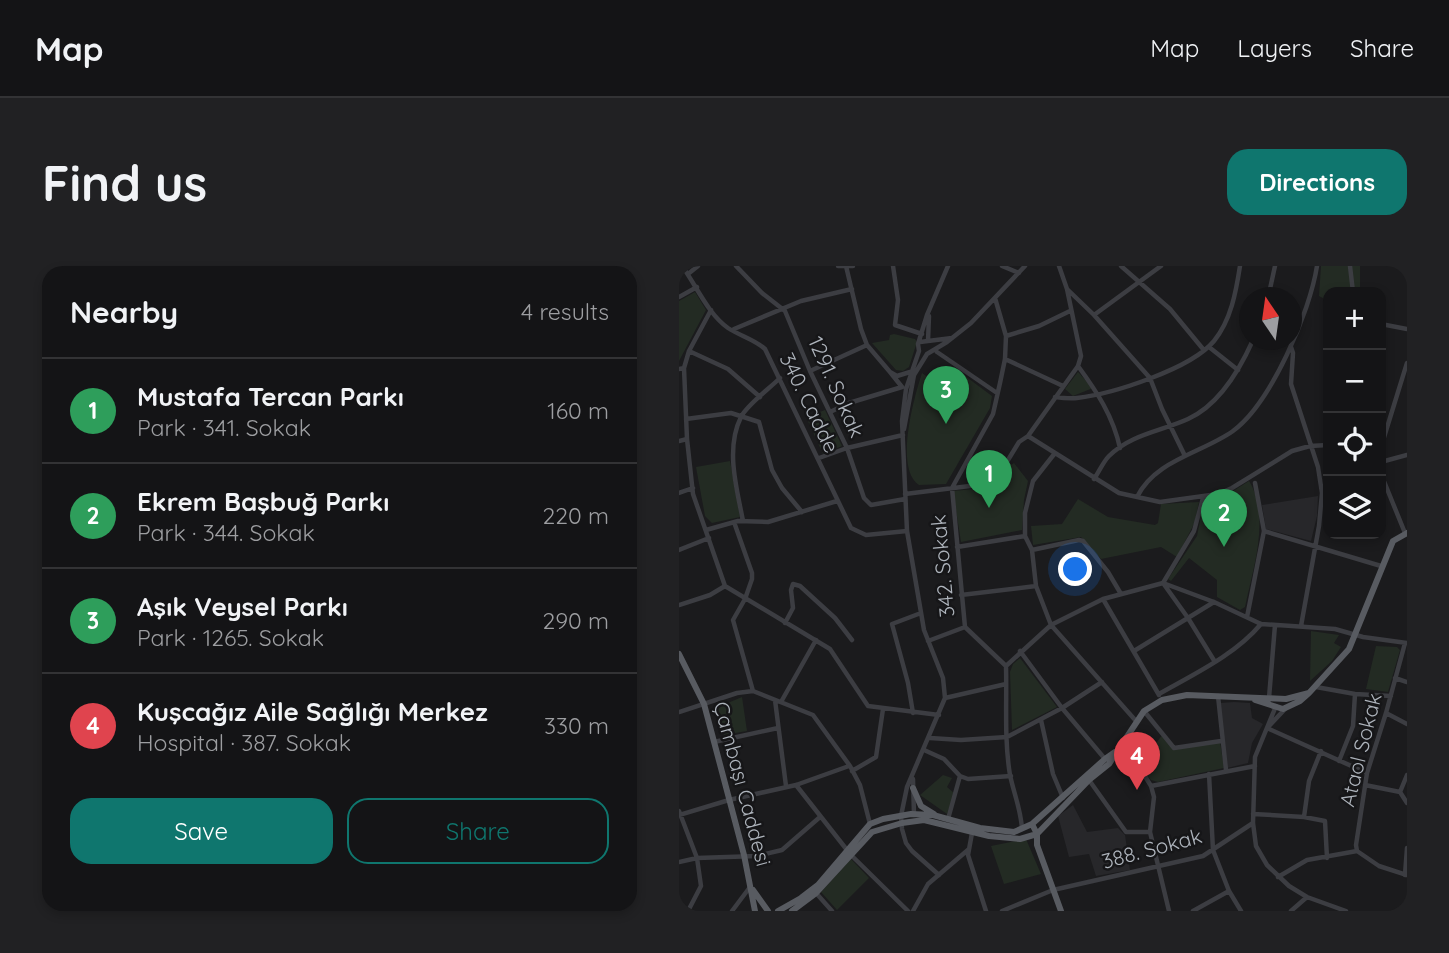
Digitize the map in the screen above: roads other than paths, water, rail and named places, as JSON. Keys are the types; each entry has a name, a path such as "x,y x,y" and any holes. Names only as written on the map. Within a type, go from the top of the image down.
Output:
{"main road":[{"path":"915,818 972,833 1028,838 1037,834 1089,780 1109,764 1136,721 1160,697 1218,696 1286,703 1309,693 1349,649 1393,541 1406,533"},
{"name":"Çambaşı Caddesi","path":"679,654 704,704 744,855 755,911"},
{"path":"1250,699 1269,698 1277,703 1281,710 1286,703"},
{"path":"913,788 921,806 945,818 1003,832 1014,832 1032,824 1105,759 1120,750"},
{"path":"792,911 816,893 870,824 915,818 945,818"},
{"path":"778,911 818,885 872,832 902,820"},
{"path":"1032,824 1061,911"},
{"path":"1022,829 1037,845"},
{"name":"Çambaşı Caddesi","path":"751,886 768,911"}],"street":[{"name":"340. Cadde","path":"682,266 711,310 728,327 758,342 765,349 851,528 866,535 907,531"},
{"path":"688,275 698,266"},
{"name":"1291. Sokak","path":"736,266 762,293 782,308 847,448 864,498 871,505 905,496"},
{"path":"838,266 853,266"},
{"path":"894,266 898,300 895,325 922,334"},
{"path":"939,875 906,843 902,820 907,787 930,738 944,698 943,678 928,641 921,613 907,531 902,422 904,388 948,266"},
{"path":"1002,266 1019,273"},
{"path":"919,351 929,353 953,338 971,323 1025,266"},
{"path":"905,496 994,483 1019,442 1028,436 1078,366 1081,356 1078,335 1059,266"},
{"path":"1121,266 1170,309 1206,348 1238,370"},
{"path":"1094,315 1161,266"},
{"path":"1055,397 1075,399 1150,379 1193,358 1216,339 1235,301 1240,266"},
{"path":"1270,287 1275,266"},
{"path":"1302,319 1310,301 1317,266"},
{"path":"1350,266 1352,287"},
{"path":"846,267 867,345 904,388"},
{"path":"679,297 697,286"},
{"path":"733,329 801,300 852,289"},
{"path":"1067,289 1094,315 1150,379 1185,456"},
{"path":"952,488 993,414 998,393 1005,359 1006,336 995,298"},
{"path":"903,433 915,375 929,353 931,308"},
{"path":"711,310 682,368 693,488 725,586 830,649 868,706 939,715"},
{"path":"1006,336 1039,327 1070,312"},
{"path":"1386,325 1407,329"},
{"path":"919,342 953,338"},
{"path":"810,371 867,345"},
{"path":"1094,479 1109,457 1131,440 1189,419 1211,404 1238,370 1248,350"},
{"path":"1137,497 1142,486 1157,472 1233,430 1272,386 1289,350"},
{"path":"1292,350 1291,384 1318,467 1322,493 1301,626"},
{"path":"689,351 728,369 760,397"},
{"path":"937,352 998,393"},
{"path":"1005,359 1063,386"},
{"path":"1386,431 1407,363"},
{"path":"1078,366 1098,393 1116,429 1120,448"},
{"path":"890,372 904,376 912,371"},
{"path":"743,521 733,464 741,416 780,378"},
{"path":"830,412 849,403 904,388"},
{"path":"686,419 717,414 741,416 759,422 772,470 782,488 802,512"},
{"path":"819,458 903,433"},
{"path":"1028,436 1119,493 1160,502 1203,498 1232,488 1292,451 1323,445"},
{"path":"679,441 687,439"},
{"path":"1055,453 1033,481 1025,513 1025,536 1032,550 1036,586 1051,625 1136,721"},
{"path":"1386,461 1407,455"},
{"path":"1382,476 1406,533"},
{"path":"1247,617 1264,531 1255,482"},
{"path":"679,493 693,488"},
{"name":"342. Sokak","path":"952,488 965,627 1006,666"},
{"path":"1163,583 1195,531 1203,498"},
{"path":"706,530 734,522 768,522 837,501"},
{"path":"734,522 752,573 745,599 733,620 753,691"},
{"path":"1264,531 1381,566"},
{"path":"957,547 1025,536"},
{"path":"679,550 709,538"},
{"path":"1032,550 1083,541 1108,572 1121,594"},
{"path":"1163,583 1215,662"},
{"path":"1022,829 1011,776 1007,737 1006,666 1051,625 1103,599 1163,583 1214,602 1261,624 1335,629 1406,643"},
{"path":"785,623 793,608 793,584 800,586 835,618 852,640"},
{"path":"679,605 710,595 725,586"},
{"path":"961,595 1036,586"},
{"path":"1103,599 1160,697 1215,662 1261,624"},
{"path":"1134,650 1214,602"},
{"path":"913,713 892,624 921,613"},
{"path":"1269,698 1275,625"},
{"path":"928,641 965,627"},
{"path":"781,702 816,640"},
{"name":"Ataol Sokak","path":"1357,852 1367,773 1406,643"},
{"path":"1020,651 1062,708 1105,759"},
{"path":"1395,678 1407,682"},
{"path":"930,738 961,740 1007,737 1062,708 1102,682"},
{"path":"944,698 1006,684"},
{"path":"1316,687 1355,694 1391,696"},
{"path":"679,712 737,693 753,691 813,715 860,785 870,824"},
{"path":"1339,761 1353,726 1355,694"},
{"path":"1218,696 1226,770"},
{"path":"775,700 786,786"},
{"path":"1277,703 1256,751 1253,823 1259,852 1278,877 1307,897 1346,911"},
{"path":"1268,728 1286,703"},
{"path":"688,911 701,886 697,858 679,813 796,785 851,768 876,757 883,709"},
{"path":"1144,711 1174,748 1221,741"},
{"path":"1386,713 1407,724"},
{"path":"1041,720 1053,774 1063,798"},
{"path":"714,742 778,728"},
{"path":"1268,728 1367,773"},
{"path":"924,750 944,759 960,776 975,779 1011,776"},
{"path":"1120,750 1151,786 1154,797 1150,832 1169,911"},
{"path":"1304,817 1309,781 1321,751"},
{"path":"1151,786 1255,766"},
{"path":"914,774 915,818"},
{"path":"1209,774 1213,850 1229,891 1241,911"},
{"path":"1400,792 1407,775"},
{"path":"945,818 960,776"},
{"path":"1089,780 1126,832 1150,832"},
{"path":"796,785 849,852 910,911 928,884 969,849"},
{"path":"1365,785 1400,792 1407,803"},
{"path":"1253,814 1304,817 1326,823 1327,858"},
{"path":"1021,816 1032,824"},
{"path":"679,862 697,858 757,856 782,849 820,817"},
{"name":"388. Sokak","path":"1002,911 1053,890 1203,856 1232,834 1253,823"},
{"path":"972,833 968,855 986,911"},
{"path":"1278,877 1301,863 1357,852 1379,866 1406,875 1407,848"},
{"path":"731,911 751,886"},
{"path":"1192,911 1229,891"},
{"path":"816,893 832,911"},
{"path":"1291,911 1307,897"},
{"path":"1023,903 1025,911"}],"place":[{"name":"Aşık Veysel Parkı","path":"946,424"},
{"name":"Mustafa Tercan Parkı","path":"989,508"},
{"name":"Ekrem Başbuğ Parkı","path":"1224,547"},
{"name":"Kuşcağız Aile Sağlığı Merkez","path":"1137,790"}]}
